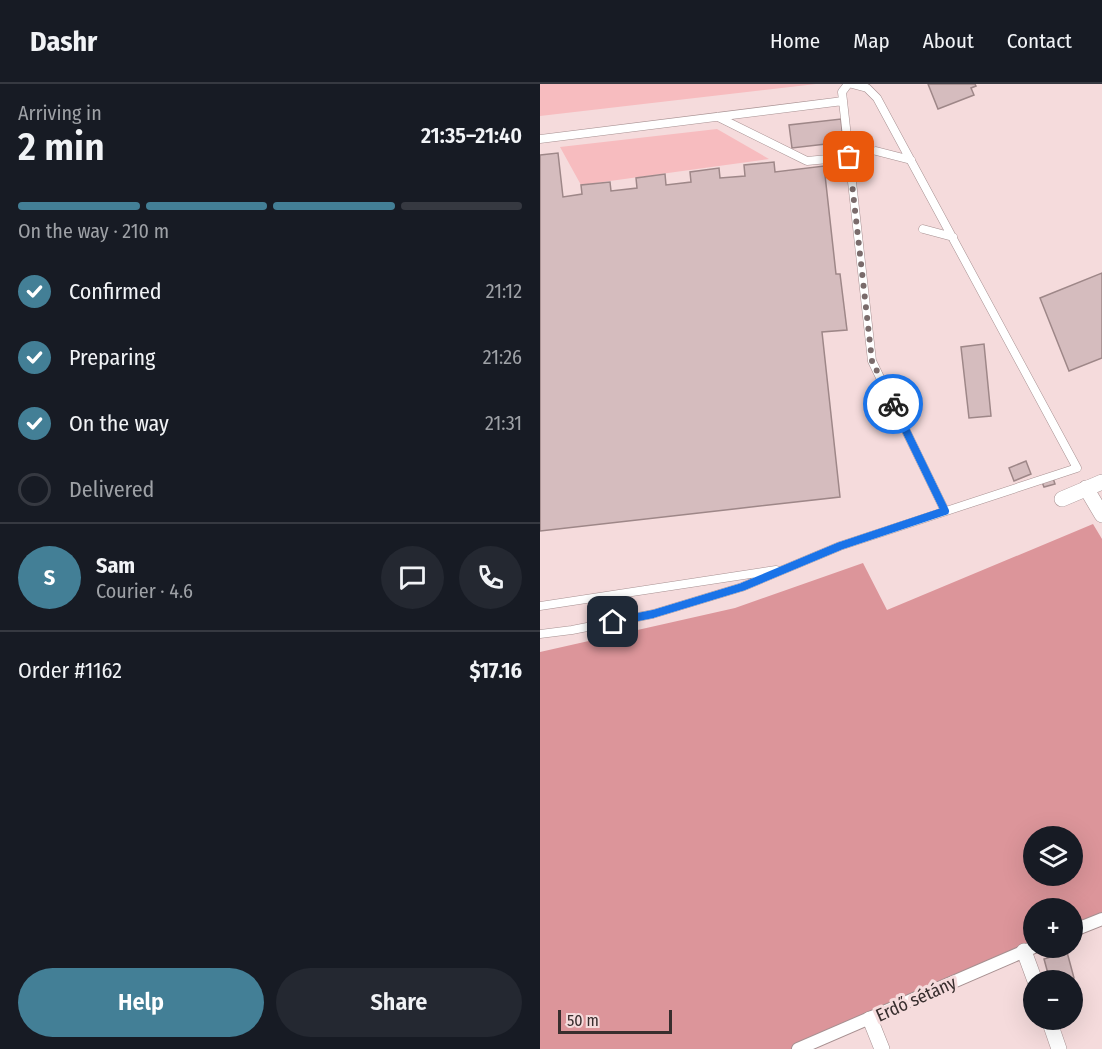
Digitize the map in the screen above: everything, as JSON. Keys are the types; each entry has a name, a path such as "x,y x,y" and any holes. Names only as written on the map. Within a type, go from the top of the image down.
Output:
{"street":[{"path":"1062,499 1102,482"},
{"path":"1086,488 1102,515"},
{"path":"1083,927 1102,919"},
{"name":"Erdő sétány","path":"798,1049 1023,952"},
{"path":"870,1019 882,1049"},
{"path":"1052,1030 1059,1049"}],"lane":[{"path":"540,634 653,614 742,587 840,546 1077,468 877,98 867,88 850,84 842,92 872,361 945,511"},
{"path":"540,139 843,101"},
{"path":"716,116 807,161 849,157"},
{"path":"876,151 911,160"},
{"path":"923,229 953,237"},
{"path":"540,606 791,568"}],"shaded area":[{"path":"540,84 816,84 540,116"},
{"path":"717,129 769,159 581,185 560,147"},
{"path":"1093,524 1102,539 1102,919 1083,927 1083,898 1023,898 1023,951 798,1049 540,1049 540,652 735,608 863,563 887,610"}],"building":[{"path":"928,84 975,84 976,86 971,88 974,95 938,109"},
{"path":"841,119 843,142 792,148 789,125"},
{"path":"558,153 563,197 582,194 581,185 610,182 611,191 637,188 636,178 665,174 666,185 691,182 690,172 719,168 720,178 745,176 744,165 774,162 775,172 824,166 836,274 840,274 847,330 822,332 840,497 540,531 540,155"},
{"path":"1102,273 1102,358 1069,371 1040,298"},
{"path":"984,344 991,416 969,418 961,347"},
{"path":"1026,461 1031,474 1014,481 1009,468"},
{"path":"1053,478 1055,484 1044,487 1042,482"},
{"path":"1069,958 1072,970 1047,970 1044,959"}],"way so far":[{"path":"849,157 872,361 893,404"}],"route":[{"path":"613,622 653,614 742,587 840,546 945,511 893,404"}]}
